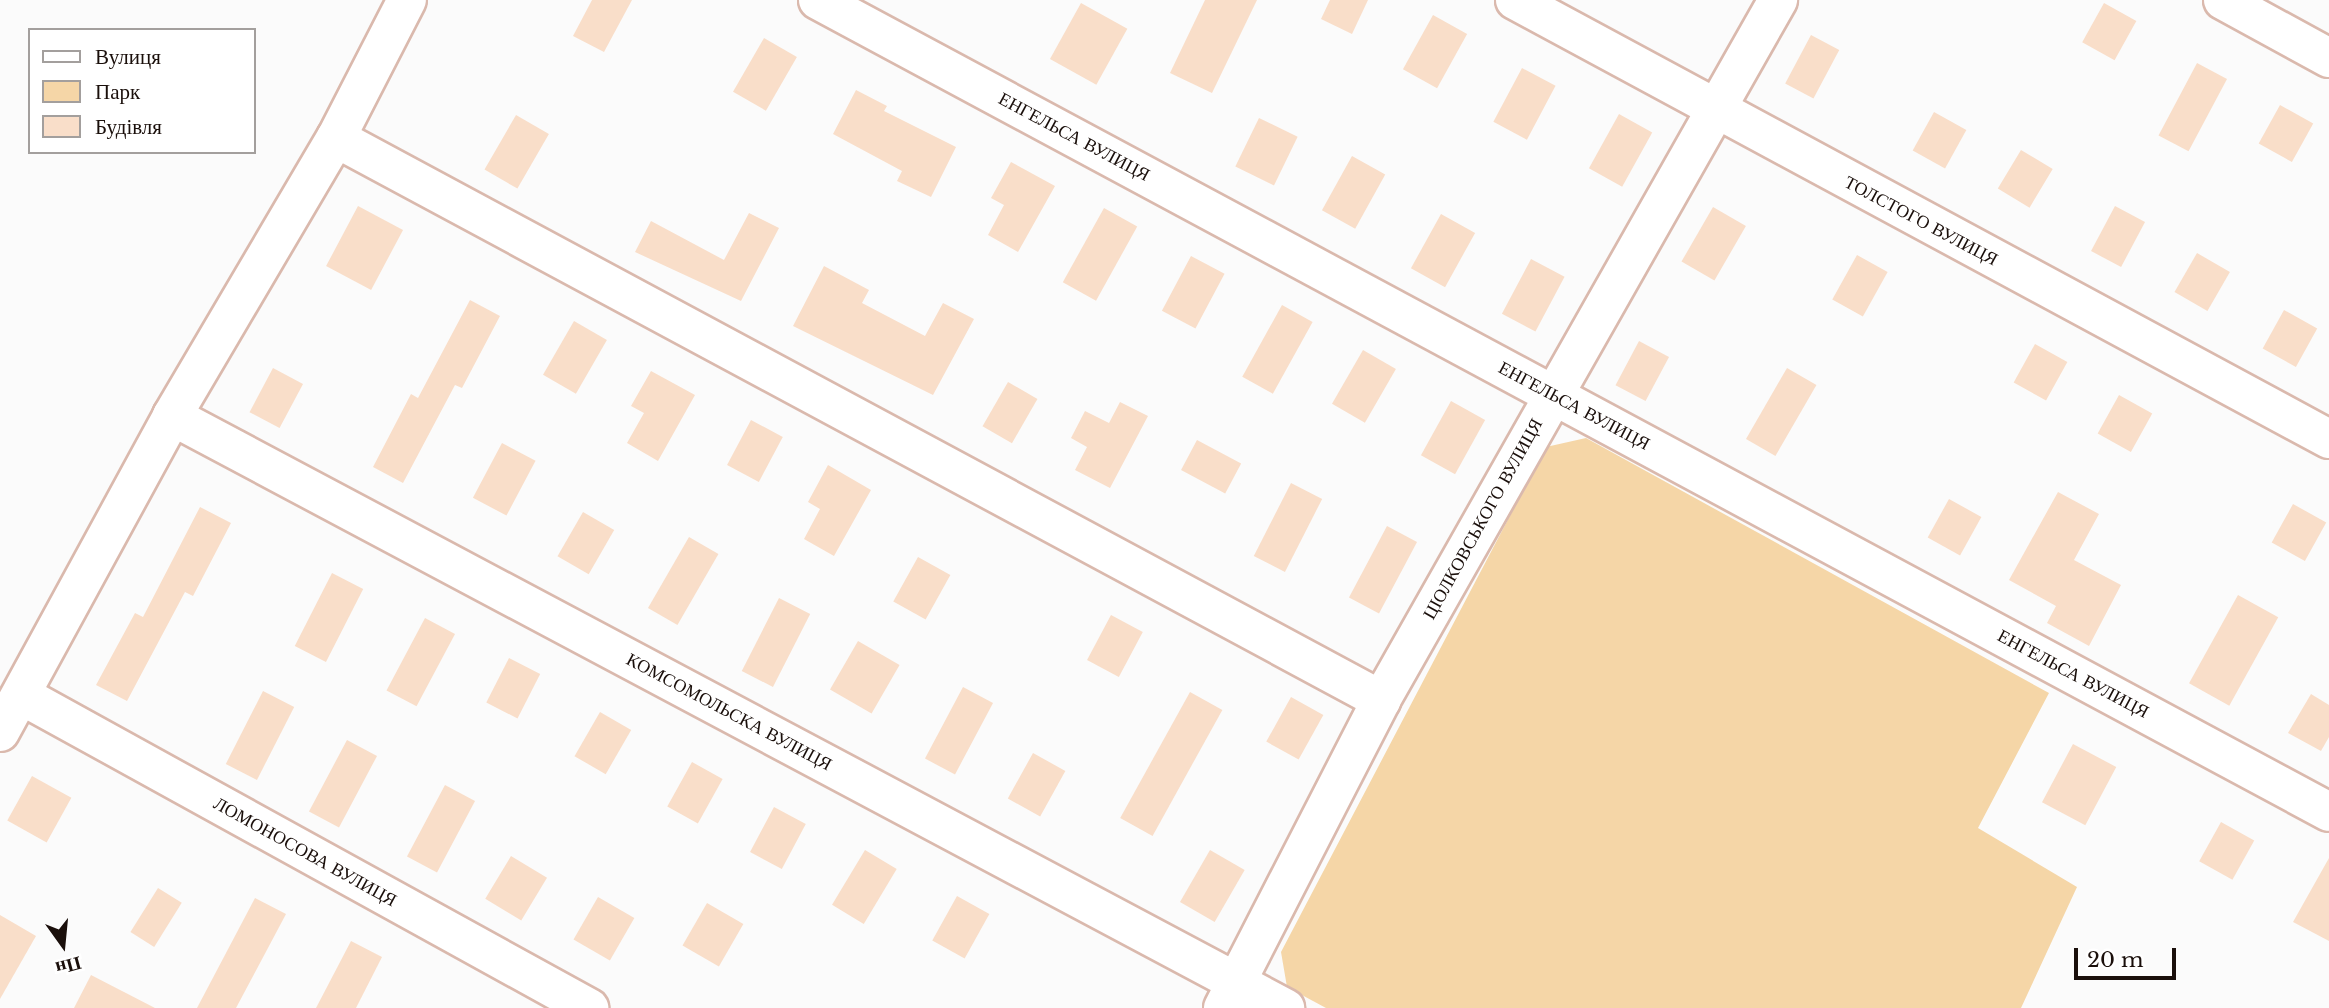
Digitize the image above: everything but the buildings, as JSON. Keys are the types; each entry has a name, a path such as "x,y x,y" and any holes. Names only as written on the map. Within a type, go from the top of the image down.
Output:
{"street":[{"path":"0,732 172,415 336,138 407,0"},
{"name":"ЕНГЕЛЬСА ВУЛИЦЯ","path":"818,0 2329,812"},
{"name":"ТОЛСТОГО ВУЛИЦЯ","path":"1515,0 1712,109 2329,439"},
{"name":"ЦІОЛКОВСЬКОГО ВУЛИЦЯ","path":"1230,995 1381,700 1712,109 1778,0"},
{"path":"2223,0 2329,58"},
{"path":"336,138 1381,700"},
{"name":"КОМСОМОЛЬСКА ВУЛИЦЯ","path":"172,415 1230,995 1285,1008"},
{"name":"ЛОМОНОСОВА ВУЛИЦЯ","path":"21,695 589,1008"}],"green space":[{"path":"1586,438 2049,693 1978,828 2077,887 2021,1008 1326,1008 1287,987 1281,952 1546,447"}]}
